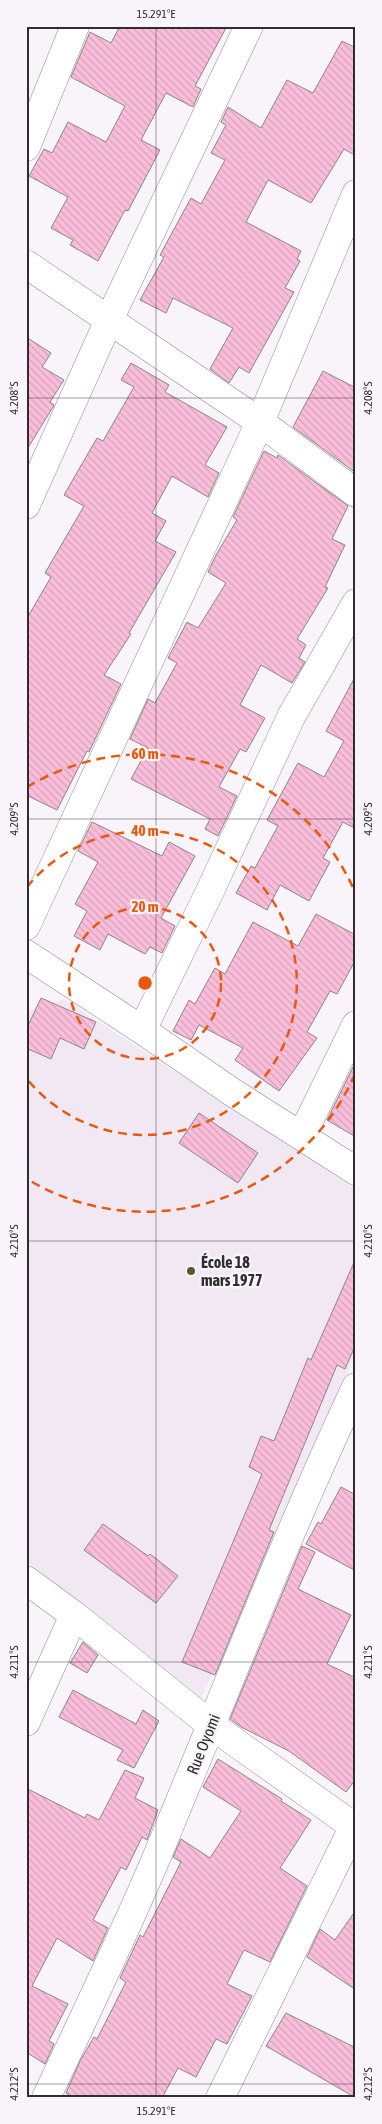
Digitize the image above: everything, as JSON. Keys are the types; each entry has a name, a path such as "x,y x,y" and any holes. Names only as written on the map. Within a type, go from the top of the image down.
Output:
{"street":[{"path":"26,147 75,26"},
{"path":"26,505 109,320 249,26"},
{"path":"26,926 260,422 356,194"},
{"path":"26,264 260,422 356,493"},
{"path":"142,1030 291,717 356,603"},
{"path":"26,954 232,1092 356,1170"},
{"path":"302,1135 356,1025"},
{"name":"Rue Oyomi","path":"46,2098 94,1998 154,1863 318,1468 356,1387"},
{"path":"26,1580 74,1615 211,1726 355,1826 220,2098"},
{"path":"26,1722 74,1615"}],"shaded area":[{"name":"École 18 mars 1977","path":"64,999 356,1189 356,1353 200,1701 26,1568 26,1011"}],"building":[{"path":"120,26 227,26 195,86 201,89 193,107 166,93 141,140 160,150 128,211 125,210 98,261 70,245 73,240 51,228 68,197 29,176 44,149 52,153 68,122 106,142 125,106 71,77 90,32 111,43"},
{"path":"342,41 356,48 356,156 344,149 311,203 268,180 246,222 301,251 297,259 300,261 285,288 294,292 249,373 239,367 229,383 210,369 233,328 173,298 166,313 140,300 164,257 160,255 191,198 201,204 225,160 211,153 226,125 221,122 228,107 261,128 287,80 313,93"},
{"path":"26,337 51,353 42,367 64,380 50,402 54,405 53,407 26,451"},
{"path":"131,363 169,385 165,392 227,427 205,465 219,473 208,497 172,476 152,513 166,521 155,541 176,552 129,633 131,634 104,675 121,684 89,752 87,751 57,810 26,795 26,620 51,577 45,573 84,506 64,495 97,438 103,441 134,387 121,380"},
{"path":"323,371 356,388 356,473 293,427"},
{"path":"264,451 277,458 278,455 348,506 332,539 345,545 325,587 328,588 297,639 306,645 299,658 305,662 292,683 261,665 240,705 265,718 246,752 240,749 219,787 237,796 218,836 205,829 210,819 131,779 148,748 130,739 148,699 155,703 177,663 168,658 187,622 198,628 226,583 208,572 237,520 233,517"},
{"path":"356,675 356,829 343,822 323,858 330,862 309,901 280,885 267,910 236,893 251,866 255,868 278,826 267,820 298,763 324,777 344,741 326,731"},
{"path":"92,822 162,856 169,842 195,856 161,918 175,926 162,953 150,947 145,954 108,934 100,950 74,936 87,911 75,904 98,862 78,851"},
{"path":"316,914 356,935 356,959 337,994 330,991 307,1032 317,1038 279,1091 235,1060 243,1048 199,1025 191,1040 173,1031 189,1000 195,1004 215,968 225,974 253,922 298,946"},
{"path":"41,998 96,1022 84,1049 60,1038 51,1059 26,1048 26,1030"},
{"path":"356,1061 356,1137 327,1120"},
{"path":"199,1113 258,1153 238,1183 179,1143"},
{"path":"356,1258 356,1344 345,1369 337,1365 269,1530 274,1532 215,1675 182,1662 262,1474 249,1467 261,1436 274,1441 308,1358 311,1360"},
{"path":"341,1487 356,1495 356,1571 306,1544 318,1522 321,1524"},
{"path":"103,1524 148,1556 150,1554 178,1576 156,1603 84,1550"},
{"path":"302,1546 315,1552 298,1589 351,1615 327,1664 356,1678 356,1779 346,1792 289,1751 241,1727 230,1719"},
{"path":"83,1642 98,1655 87,1673 70,1663"},
{"path":"73,1690 136,1724 143,1710 159,1721 134,1768 117,1760 123,1750 59,1717"},
{"path":"218,1759 282,1799 281,1801 311,1820 280,1868 307,1886 270,1962 244,1950 227,1984 252,1996 227,2044 216,2039 196,2077 178,2068 162,2098 75,2098 66,2093 80,2061 94,2037 97,2039 126,1982 120,1978 140,1935 143,1937 181,1862 173,1857 181,1839 210,1858 241,1811 203,1787"},
{"path":"125,1770 144,1778 135,1798 158,1810 147,1840 142,1837 126,1870 121,1867 93,1920 108,1928 93,1961 57,1938 32,1986 68,2004 49,2041 54,2044 45,2064 26,2052 26,1788 85,1818 87,1814 99,1820"},
{"path":"356,1910 356,1990 307,1957 320,1929 335,1940"},
{"path":"286,2013 356,2048 356,2098 266,2046"}],"place":[{"name":"École 18 mars 1977","path":"191,1271"}]}
